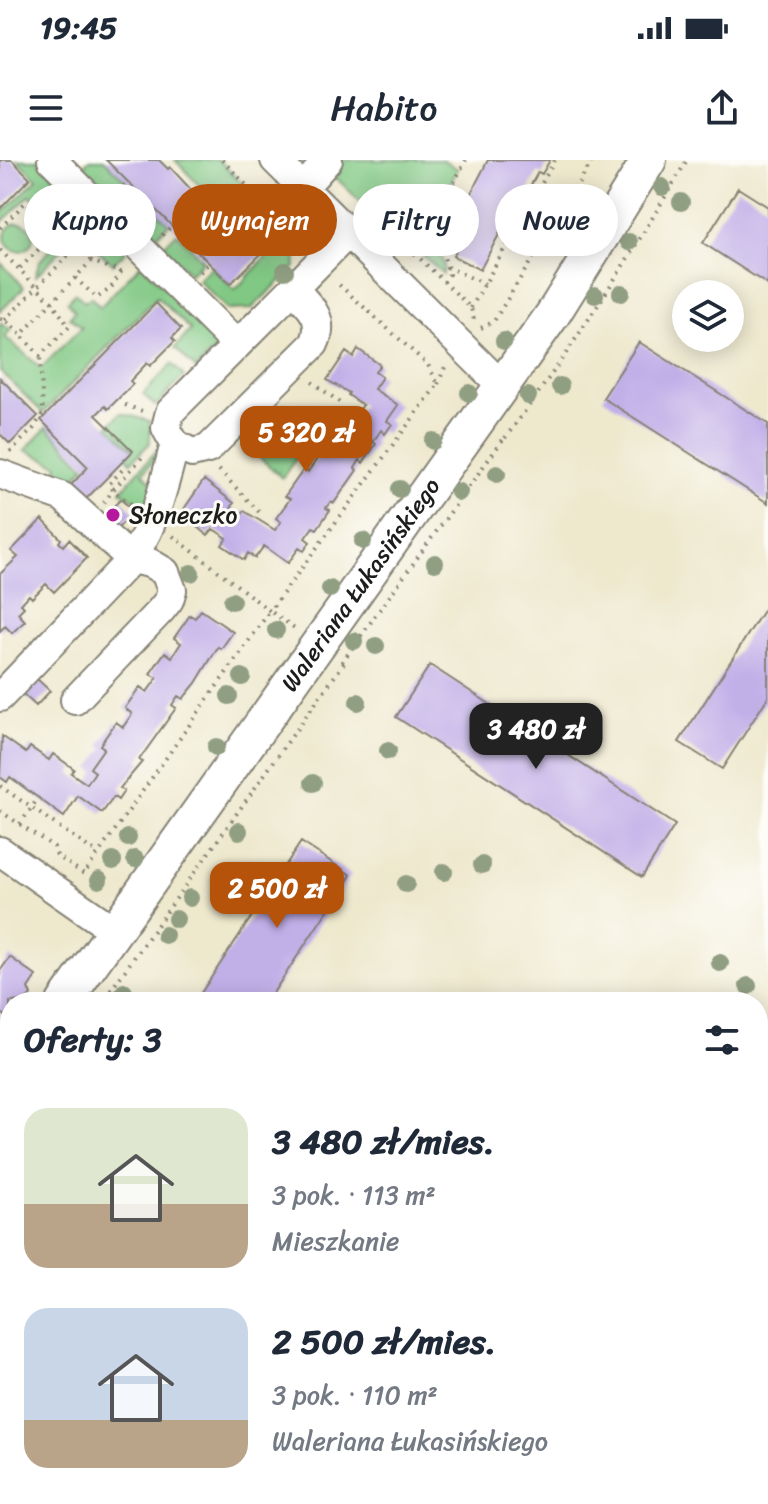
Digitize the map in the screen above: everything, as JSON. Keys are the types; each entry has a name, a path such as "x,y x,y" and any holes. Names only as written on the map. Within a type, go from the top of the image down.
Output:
{"street":[{"path":"52,160 76,184"},
{"path":"275,160 299,184"},
{"path":"307,184 328,160"},
{"name":"Waleriana Łukasińskiego","path":"71,992 553,314 649,160"},
{"path":"337,222 502,386"},
{"path":"293,289 318,317 320,327 314,344 208,449 200,454 192,453 175,444 166,428 170,412 348,233"},
{"path":"147,256 237,345"},
{"path":"0,697 131,559 151,528 175,444"},
{"path":"0,474 63,497 131,559 150,563 165,572 172,590 169,600 75,700"},
{"path":"0,851 115,931"}],"path":[{"path":"222,160 297,237 302,255 356,298 428,365 438,384"},
{"path":"453,184 466,160"},
{"path":"542,184 555,160"},
{"path":"578,184 593,160"},
{"path":"109,992 533,401 624,266 687,160"},
{"path":"0,228 26,202 56,232 19,269"},
{"path":"0,250 53,303 69,327 40,356"},
{"path":"0,462 34,428 43,413 40,356 3,320 68,256"},
{"path":"75,278 97,298 111,288 121,272 140,256"},
{"path":"417,256 471,308 476,331 494,321 534,256"},
{"path":"444,256 449,274 444,282"},
{"path":"471,308 501,256"},
{"path":"21,335 91,261 121,272"},
{"path":"447,267 485,284"},
{"path":"0,811 54,847 57,856 84,874 270,611 438,384 448,359"},
{"path":"495,431 505,438"},
{"path":"215,466 261,514"},
{"path":"113,490 109,484 124,468"},
{"path":"165,530 304,636"},
{"path":"333,657 344,663"},
{"path":"0,786 98,854"},
{"path":"20,824 39,797"}],"green space":[{"path":"17,160 38,160 62,184 32,184 37,179"},
{"path":"89,160 104,160 125,180 121,184 96,184 81,169"},
{"path":"175,160 219,160 242,184 198,184"},
{"path":"342,160 443,160 458,169 450,184 353,184 353,194 336,178"},
{"path":"24,192 24,201 0,224 0,216"},
{"path":"156,211 169,224 156,236"},
{"path":"19,223 24,225 24,249 19,251 9,247 5,237 9,227"},
{"path":"172,238 172,255 163,246"},
{"path":"44,256 55,256 35,277"},
{"path":"104,256 121,256 113,264"},
{"path":"173,256 198,256 203,261 190,274"},
{"path":"267,256 295,256 296,266 251,309 228,310 198,280 211,267 235,290"},
{"path":"423,256 441,256 443,274"},
{"path":"0,262 24,287 0,312"},
{"path":"141,264 221,344 196,369 175,348 191,330 157,297 43,413 0,371 0,323 11,330 5,337 41,368 82,327 70,317 75,311 67,302 75,293 85,302 91,297 100,307"},
{"path":"172,364 184,376 155,406 143,394"},
{"path":"121,413 150,421 150,443 131,462 127,457 133,450 108,426"},
{"path":"274,419 305,446 282,478 248,447"},
{"path":"47,427 85,467 70,482 71,490 54,483 58,465 25,450"},
{"path":"158,449 156,458 143,473 157,488 143,506 121,491"}],"building":[{"path":"0,160 12,160 30,178 0,209"},
{"path":"106,160 159,160 168,169 170,167 186,184 172,184 172,226 156,210 156,184 130,184"},
{"path":"488,160 550,160 531,184 495,184 495,242 480,270 453,256 479,256 479,184 476,184"},
{"path":"738,188 768,207 768,285 703,243"},
{"path":"202,256 259,256 230,284"},
{"path":"156,303 181,329 172,338 175,341 130,381 133,384 108,409 105,406 96,415 133,451 86,499 71,485 88,467 41,420"},
{"path":"639,342 768,424 768,503 603,398"},
{"path":"358,349 380,365 375,372 382,377 374,389 398,405 387,421 392,424 385,434 381,430 363,463 360,460 355,468 357,470 334,503 331,501 326,508 330,510 317,529 313,527 305,538 310,542 304,551 299,548 288,563 264,546 255,558 248,553 244,560 222,545 227,538 213,529 208,535 187,520 192,514 184,509 204,480 234,503 231,508 241,515 244,511 275,530 281,522 276,518 290,499 285,496 304,469 308,472 319,456 315,453 333,427 338,429 352,410 357,413 363,405 327,380 346,352 353,357"},
{"path":"0,378 38,416 10,444 0,434"},
{"path":"121,499 134,512 113,533 100,520"},
{"path":"42,519 61,539 59,542 63,546 69,539 87,558 54,592 46,584 32,598 29,595 18,613 25,621 12,633 5,626 0,631 0,574 18,557 11,551"},
{"path":"768,603 768,697 722,769 679,742"},
{"path":"201,610 233,632 221,649 218,647 183,699 178,696 172,705 176,708 139,760 142,762 120,788 124,791 118,800 114,797 102,813 78,796 64,817 10,777 7,782 0,777 2,736 26,753 30,747 49,760 53,754 74,769 71,773 87,784 95,772 90,768 104,748 100,745 116,722 123,727 132,714 125,708 140,687 147,692 157,678 150,674 165,652 172,657 181,643 174,638 190,615 195,618"},
{"path":"430,665 675,825 642,877 396,717"},
{"path":"35,677 50,691 36,706 21,692"},
{"path":"301,842 351,875 274,992 202,992"},
{"path":"10,957 36,976 28,988 30,992 0,992 0,971"}],"place":[{"name":"Słoneczko","path":"113,515"}]}
